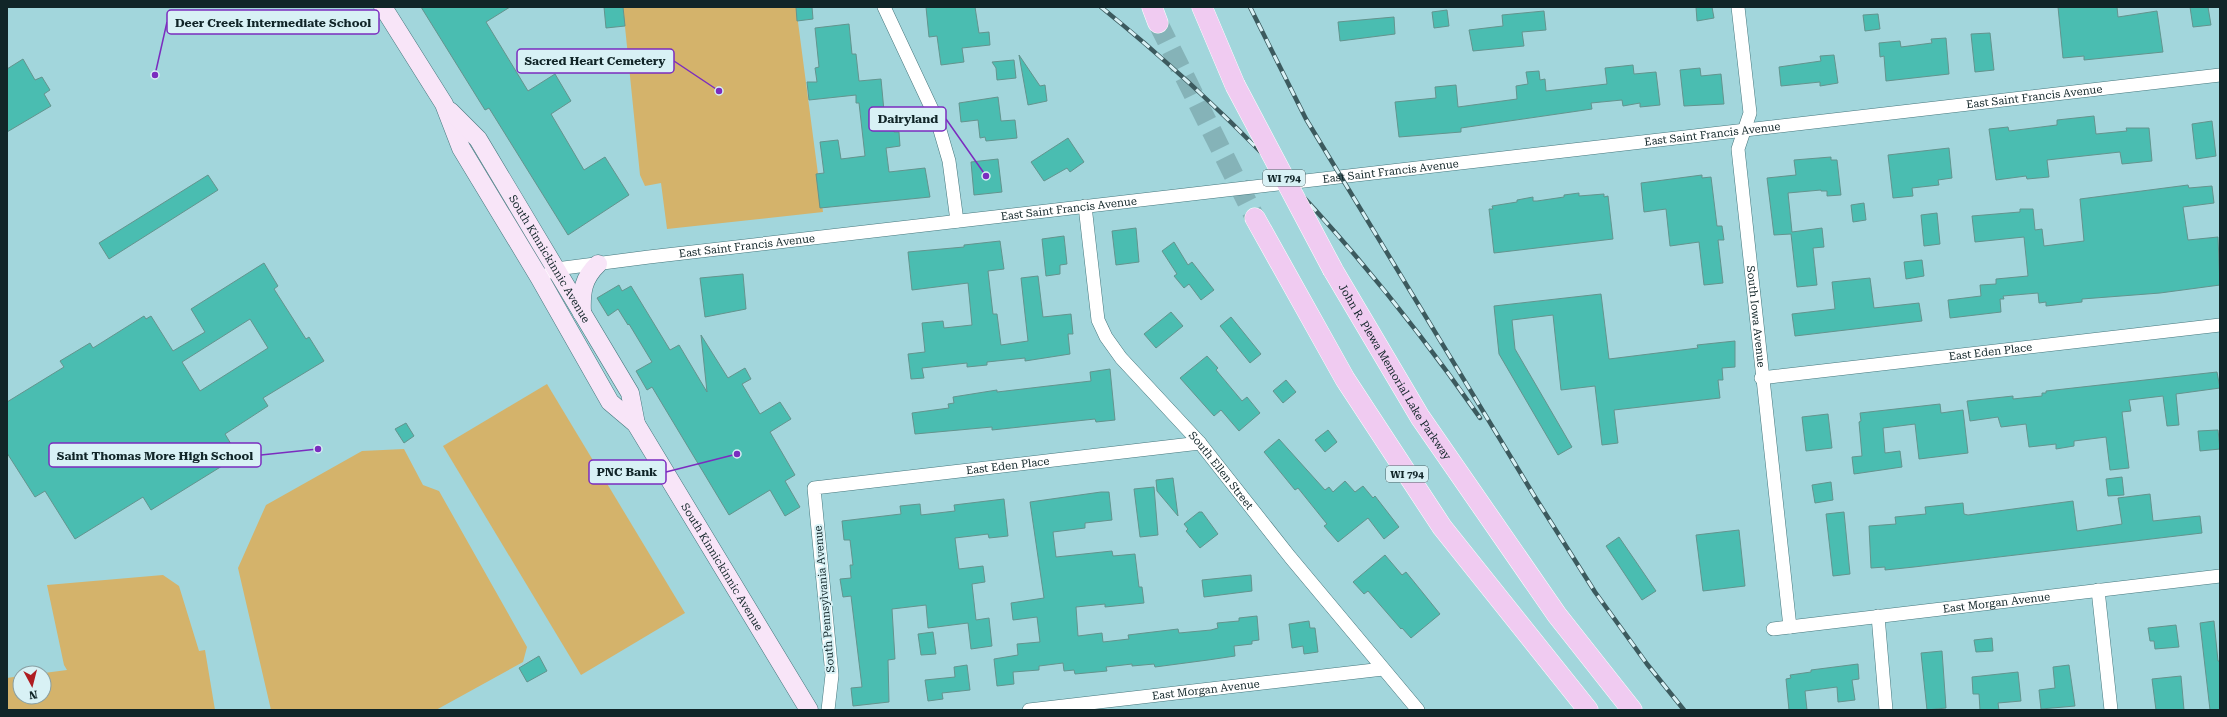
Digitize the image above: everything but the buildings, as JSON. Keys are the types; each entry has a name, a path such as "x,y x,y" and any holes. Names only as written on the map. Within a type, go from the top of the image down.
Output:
{"main road":[{"name":"South Kinnickinnic Avenue","path":"383,7 444,104 461,148 539,277 610,402 636,424 809,710"},
{"name":"John R. Plewa Memorial Lake Parkway","path":"1202,7 1235,86 1333,270 1420,417 1557,614 1632,710"},
{"name":"South Kinnickinnic Avenue","path":"444,104 478,139 630,392 636,424"},
{"name":"WI 794","path":"1255,218 1345,379 1442,527 1588,710"},
{"path":"582,313 583,287 589,273 598,264"}],"street":[{"path":"884,7 937,120 949,161 957,221"},
{"name":"South Iowa Avenue","path":"1738,7 1750,112 1738,149 1761,378 1790,627"},
{"name":"East Saint Francis Avenue","path":"539,277 556,269 1085,206 2220,75"},
{"name":"South Ellen Street","path":"1085,206 1098,320 1106,337 1121,358 1200,443 1290,557 1418,710"},
{"name":"East Eden Place","path":"1761,378 2220,326"},
{"name":"East Eden Place","path":"814,488 1200,443"},
{"name":"South Pennsylvania Avenue","path":"814,488 832,675 828,710"},
{"name":"East Morgan Avenue","path":"1773,629 2220,576"},
{"path":"2098,590 2111,710"},
{"path":"1878,616 1886,710"},
{"name":"East Morgan Avenue","path":"1029,710 1383,669"}],"shaded area":[{"path":"623,7 796,7 823,212 667,229 661,183 645,186 640,175"},
{"path":"547,384 685,613 581,675 443,446"},
{"path":"404,449 423,485 439,491 527,647 523,662 436,710 271,710 238,568 266,505 362,451"},
{"path":"163,575 179,586 199,651 205,650 215,710 7,710 7,678 12,677 12,705 52,705 52,672 67,670 64,665 47,585"}],"tunnel":[{"path":"1158,23 1255,218"}],"railway":[{"path":"1101,7 1155,52 1206,99 1257,148 1305,199 1352,252 1396,306 1439,361 1480,418"},
{"path":"1250,7 1306,119 1535,497 1595,592 1647,664 1684,710"}],"place":[{"name":"Deer Creek Intermediate School","path":"155,75"},
{"name":"Sacred Heart Cemetery","path":"719,91"},
{"name":"Dairyland","path":"986,176"},
{"name":"Saint Thomas More High School","path":"318,449"},
{"name":"PNC Bank","path":"737,454"}]}
